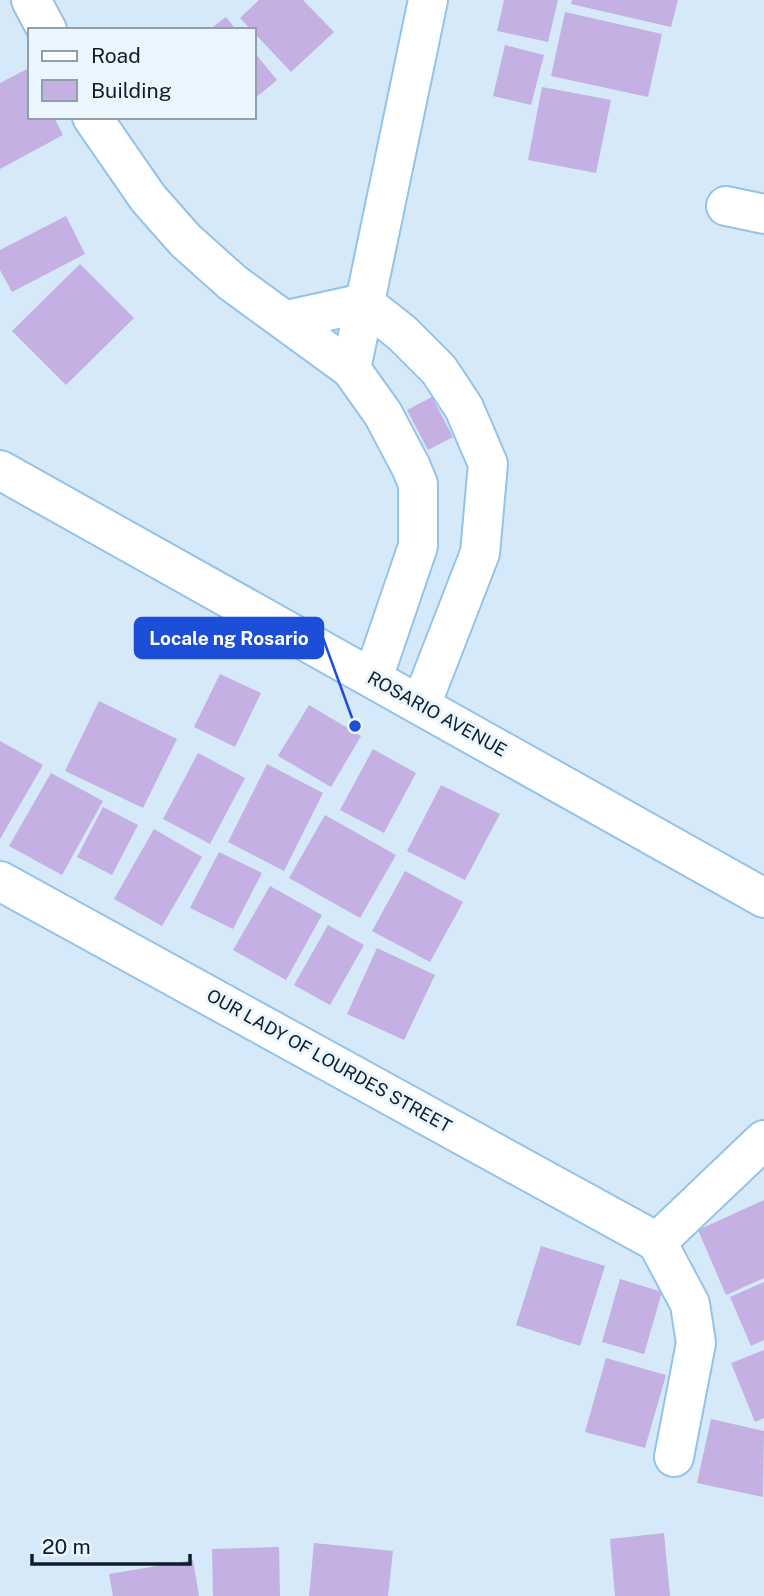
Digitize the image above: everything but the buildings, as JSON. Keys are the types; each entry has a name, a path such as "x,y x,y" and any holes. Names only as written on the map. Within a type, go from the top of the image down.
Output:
{"street":[{"path":"31,0 46,28"},
{"path":"351,369 428,0"},
{"path":"93,119 148,198 185,240 233,283 351,369 383,414 418,484 418,546 373,678"},
{"path":"726,206 764,214"},
{"path":"287,320 364,303"},
{"path":"364,303 402,333 439,370 464,408 488,464 480,553 421,705"},
{"name":"ROSARIO AVENUE","path":"0,470 764,898"},
{"name":"OUR LADY OF LOURDES STREET","path":"0,881 657,1242"},
{"path":"674,1457 696,1343 690,1304 657,1242 764,1140"}],"place":[{"name":"Locale ng Rosario","path":"355,726"}]}
